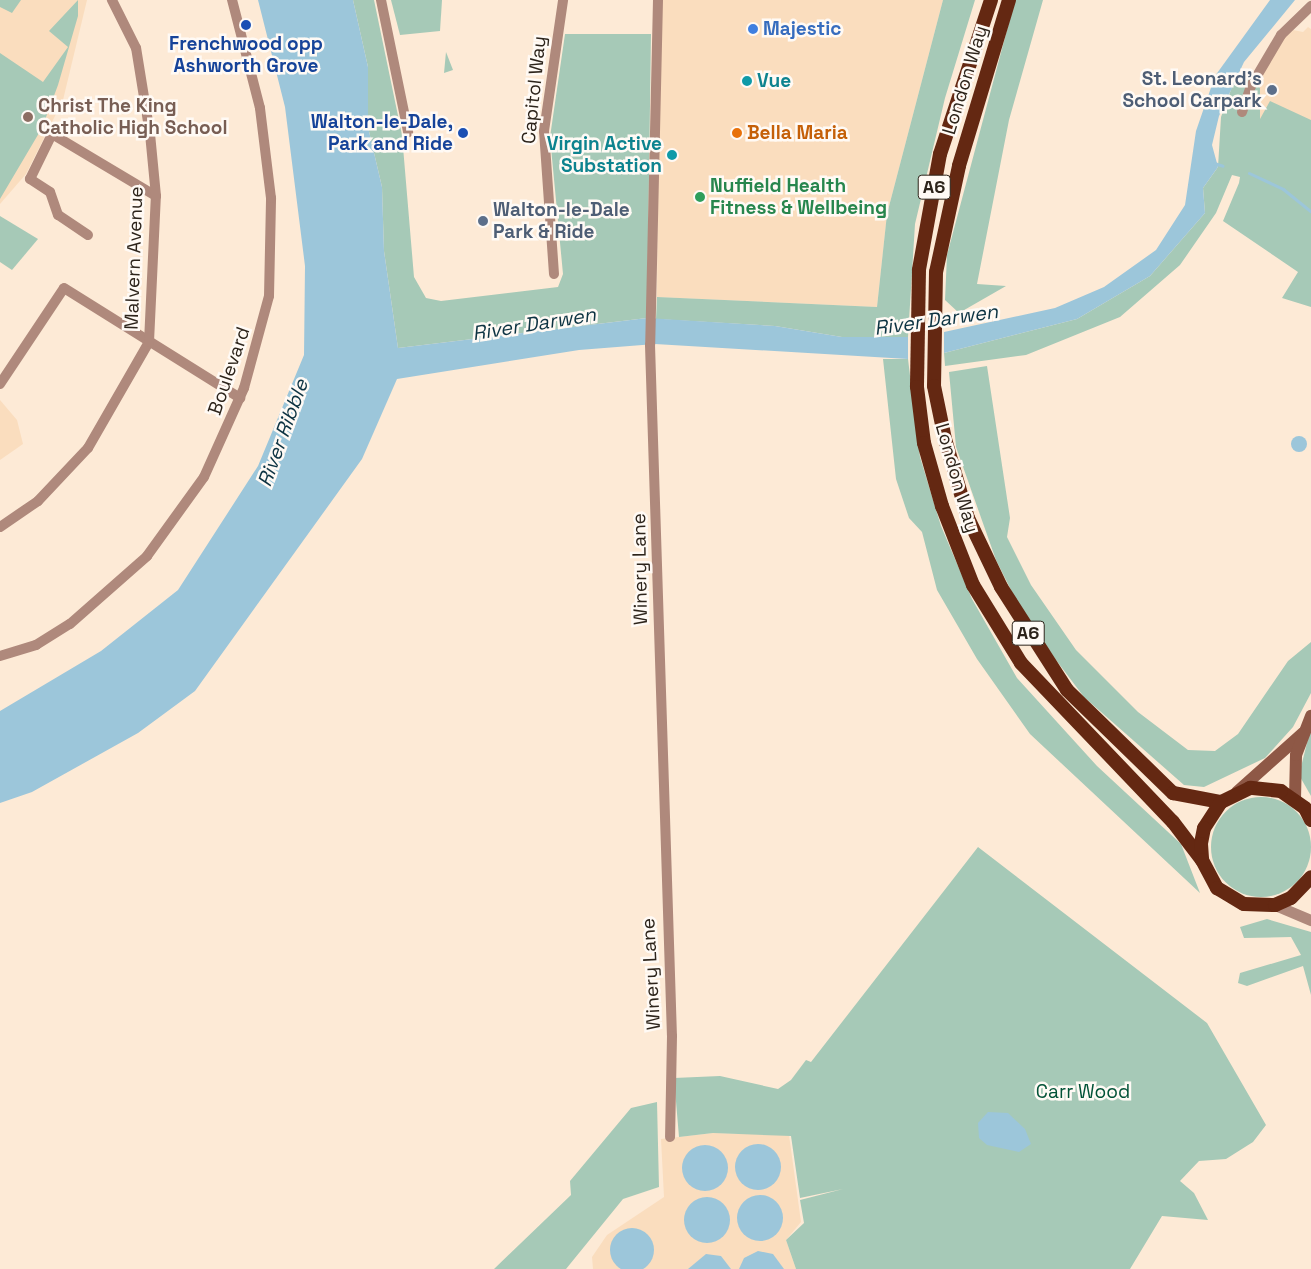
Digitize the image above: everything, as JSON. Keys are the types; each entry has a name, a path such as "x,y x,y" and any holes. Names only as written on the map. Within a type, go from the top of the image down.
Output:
{"highway":[{"name":"London Way","path":"991,0 940,154 919,270 917,386 924,443 972,585 1021,663 1173,822 1202,860"},
{"name":"London Way","path":"1009,0 959,166 936,272 934,386 968,518 1001,587 1035,644 1067,690 1154,778 1173,793 1221,802"},
{"path":"1202,860 1204,828 1221,802 1235,793 1266,788 1306,810"},
{"name":"A6","path":"1202,860 1217,888 1229,898 1259,907 1275,905"},
{"path":"1275,905 1291,898 1311,877"}],"main road":[{"path":"1306,810 1293,776 1303,733 1311,716"},
{"path":"1235,793 1303,733"}],"street":[{"name":"Malvern Avenue","path":"0,527 38,501 88,448 149,342 156,196 136,48 112,0"},
{"name":"Boulevard","path":"1,657 70,624 146,556 204,477 240,398 265,320 271,198 260,108 232,0"},
{"path":"381,0 408,132"},
{"name":"Capitol Way","path":"554,274 544,131 563,0"},
{"name":"Winery Lane","path":"658,0 653,298 650,342 672,1036 670,1137"},
{"path":"1242,112 1251,86 1281,35 1311,6"},
{"path":"88,235 58,215 50,192 30,179 52,134 156,196"},
{"path":"0,384 64,288 240,398"},
{"path":"1275,905 1311,920"}],"shaded area":[{"name":"Christ The King Catholic High School","path":"0,0 87,0 63,100 26,174 0,204"},
{"path":"659,0 943,0 887,214 877,307 657,297"},
{"path":"1308,27 1311,29 1311,166 1247,111 1260,75 1284,38 1293,30 1303,32"},
{"path":"0,400 17,420 23,444 0,460"},
{"path":"713,1133 789,1135 801,1222 786,1240 796,1269 593,1269 592,1257 607,1235 664,1197 661,1139"}],"green space":[{"path":"0,0 21,0 12,13 0,7"},
{"path":"78,0 78,16 58,85 42,128 0,199 0,53 43,82 68,47 49,31"},
{"path":"353,0 374,0 402,135 414,277 426,298 441,301 558,287 563,274 550,137 565,34 651,34 647,318 398,348 384,251 382,187 368,127 368,67"},
{"path":"391,0 442,0 440,31 400,35"},
{"path":"943,0 975,0 945,98 915,224 908,337 842,337 775,326 656,319 657,297 877,307 887,214"},
{"path":"1015,0 1043,0 1009,120 977,284 1006,286 959,313 945,300 947,255"},
{"path":"446,52 453,70 444,73"},
{"path":"1247,74 1260,88 1260,119 1270,101 1311,120 1311,307 1282,298 1298,272 1223,221 1239,183 1240,177 1232,175 1216,213 1180,265 1120,317 1026,355 945,366 944,353 1077,319 1150,276 1205,213 1203,188 1218,167 1221,117 1232,87"},
{"path":"0,216 38,239 12,270 0,262"},
{"path":"883,359 908,359 920,457 941,526 972,599 1017,678 1097,766 1181,844 1200,893 1030,734 977,659 937,590 922,532 909,518 896,479"},
{"path":"987,366 1010,518 1007,537 1031,585 1076,650 1138,712 1188,750 1215,751 1238,734 1288,661 1311,642 1311,693 1293,727 1265,758 1204,787 1184,785 1084,697 1056,660 1018,604 996,560 956,447 949,372"},
{"path":"1311,727 1311,796 1299,775"},
{"path":"1261,797 1271,798 1289,805 1303,819 1310,837 1310,857 1303,875 1289,889 1271,896 1261,897 1251,896 1233,889 1219,875 1212,857 1211,847 1212,837 1219,819 1233,805 1251,798"},
{"name":"Carr Wood","path":"978,847 1207,1023 1266,1125 1253,1142 1226,1159 1199,1161 1180,1181 1194,1193 1208,1220 1162,1216 1130,1269 796,1269 786,1240 804,1223 800,1200 843,1189 800,1198 791,1136 713,1133 679,1137 674,1078 720,1076 778,1089 791,1080 806,1060 811,1062"},
{"path":"1267,919 1311,932 1311,995 1303,966 1247,986 1238,983 1240,973 1301,955 1291,937 1244,938 1240,927"},
{"path":"657,1102 659,1187 623,1199 566,1269 494,1269 571,1195 570,1181 631,1108"}],"water":[{"name":"River Ribble","path":"258,0 353,0 368,67 368,127 382,187 384,251 398,348 647,318 775,326 842,337 908,337 908,359 655,344 579,350 397,379 362,459 195,691 138,733 32,792 0,803 0,711 101,651 178,590 258,466 304,355 305,266 285,107"},
{"path":"1270,0 1295,0 1244,62 1219,116 1212,145 1218,167 1203,188 1205,213 1150,276 1077,319 944,353 944,332 1055,308 1104,287 1156,250 1185,205 1196,131 1215,76"},
{"path":"1296,436 1302,436 1307,441 1305,450 1296,452 1291,447 1291,441"},
{"path":"988,1112 1008,1113 1025,1129 1031,1144 1019,1152 987,1145 979,1138 978,1123"},
{"path":"754,1144 762,1144 771,1148 777,1154 781,1167 777,1180 771,1186 762,1190 754,1190 745,1186 739,1180 735,1171 735,1163 739,1154 745,1148"},
{"path":"701,1145 709,1145 718,1149 724,1155 728,1168 724,1181 718,1187 709,1191 701,1191 692,1187 686,1181 682,1172 682,1164 686,1155 692,1149"},
{"path":"756,1195 764,1195 773,1199 779,1205 783,1218 779,1231 773,1237 764,1241 756,1241 747,1237 741,1231 737,1222 737,1214 741,1205 747,1199"},
{"path":"703,1197 711,1197 720,1201 726,1207 730,1220 726,1233 720,1239 711,1243 703,1243 694,1239 688,1233 684,1224 684,1216 688,1207 694,1201"},
{"path":"628,1228 636,1228 648,1234 654,1250 648,1266 636,1272 628,1272 616,1266 610,1254 610,1246 616,1234"},
{"path":"758,1251 773,1254 784,1269 739,1269 744,1258"},
{"path":"706,1254 721,1256 731,1269 688,1269"}],"waterway":[{"path":"1214,163 1223,166"},
{"path":"1249,173 1283,189 1311,212"}],"place":[{"name":"Frenchwood opp Ashworth Grove","path":"246,25"},
{"name":"Majestic","path":"753,29"},
{"name":"Vue","path":"747,81"},
{"name":"St. Leonard's School Carpark","path":"1272,90"},
{"name":"Christ The King Catholic High School","path":"28,117"},
{"name":"Walton-le-Dale, Park and Ride","path":"463,133"},
{"name":"Bella Maria","path":"737,133"},
{"name":"Virgin Active Substation","path":"672,155"},
{"name":"Nuffield Health Fitness & Wellbeing","path":"700,197"},
{"name":"Walton-le-Dale Park & Ride","path":"483,221"}],"water label":[{"name":"River Darwen","path":"936,320"},
{"name":"River Darwen","path":"534,324"}]}
